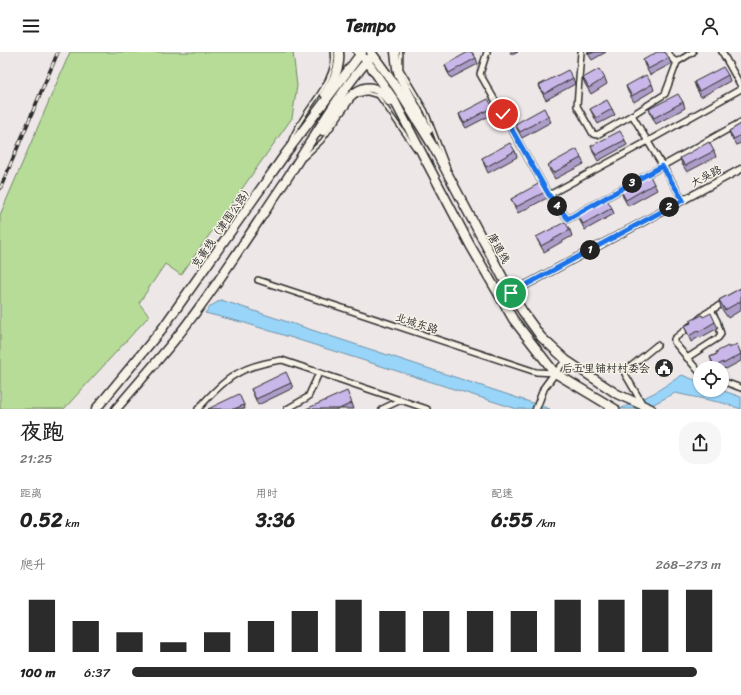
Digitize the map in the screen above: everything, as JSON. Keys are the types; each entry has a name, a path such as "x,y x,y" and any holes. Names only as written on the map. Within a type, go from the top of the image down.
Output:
{"highway":[{"path":"301,134 336,73 339,65 339,52"},
{"path":"395,52 396,68 430,133 434,148"},
{"name":"克黄线（津围公路）","path":"96,409 162,329 286,153 360,53"},
{"path":"360,53 394,100 440,189 513,319 556,373 615,409"},
{"path":"306,151 346,86 367,62 372,53"},
{"name":"唐通线","path":"372,53 397,88 434,148 511,293 541,337 566,360 617,394 647,407"},
{"path":"116,409 173,342 198,309 292,170 353,93 365,87 374,89 384,94 405,128 417,142"}],"street":[{"path":"487,52 480,74 549,195 568,219 741,122"},
{"path":"582,52 577,106 593,134 597,135 665,94 677,62 694,52"},
{"path":"668,52 672,59 677,62"},
{"path":"549,195 648,141 741,87 722,52"},
{"path":"632,115 683,200"},
{"name":"大吴路","path":"511,293 741,169"},
{"name":"北城东路","path":"258,280 536,372 556,373"},
{"path":"693,365 674,342 674,339 711,310 729,300"},
{"path":"687,358 718,338 720,334 717,322 711,310"},
{"path":"647,407 624,372 657,345"},
{"path":"198,409 214,390 228,378 245,369 266,362 282,360 425,409"},
{"path":"536,409 544,388 566,360"},
{"path":"287,409 308,397 319,372"},
{"path":"729,384 741,388"},
{"path":"382,409 401,400"}],"lane":[{"path":"286,153 293,132 330,74 334,52"},
{"path":"400,52 401,69 426,111 448,166 451,181"},
{"path":"292,170 322,141 354,98 360,94 372,94 378,96 382,100 440,189"}],"green space":[{"path":"70,52 293,52 297,86 292,118 181,275 165,264 139,303 149,316 64,409 0,409 0,215"}],"water":[{"path":"221,300 550,409 517,409 245,323 205,313 211,306"},
{"path":"682,375 693,379 693,397 675,393 644,409 620,409 654,393"},
{"path":"729,393 741,397 741,409 723,403 694,397 729,397"}],"building":[{"path":"468,52 472,52 476,58 449,73 445,65"},
{"path":"657,52 665,52 669,58 648,69 643,60"},
{"path":"723,67 728,75 699,91 694,82"},
{"path":"599,69 605,78 589,88 583,78"},
{"path":"568,70 573,78 544,94 539,85"},
{"path":"646,75 652,84 632,96 626,86"},
{"path":"678,94 683,102 654,118 649,109"},
{"path":"488,99 493,107 464,123 459,114"},
{"path":"607,100 612,109 596,118 590,109"},
{"path":"544,108 548,116 520,132 515,124"},
{"path":"741,124 741,135 734,139 729,131"},
{"path":"620,131 625,140 596,155 591,146"},
{"path":"709,142 714,151 685,166 680,158"},
{"path":"510,143 515,151 486,167 482,158"},
{"path":"577,149 581,158 553,173 548,165"},
{"path":"650,176 654,184 626,200 621,191"},
{"path":"540,183 545,192 516,207 511,199"},
{"path":"607,200 612,208 583,224 578,215"},
{"path":"565,222 570,230 541,246 536,237"},
{"path":"741,288 741,301 725,310 719,300"},
{"path":"711,313 715,322 689,336 684,326 702,315 703,317"},
{"path":"737,344 741,354 728,361 712,361 710,357 717,354 716,352 728,346 729,348"},
{"path":"286,372 291,383 256,399 251,389"},
{"path":"347,391 352,403 339,409 306,409"},
{"path":"239,394 244,405 234,409 208,409"}],"railway":[{"path":"0,189 58,52"}],"place":[{"name":"后五里铺村村委会","path":"664,368"}],"route":[{"path":"503,114 549,195 568,219 662,166 683,200 511,293"}]}
